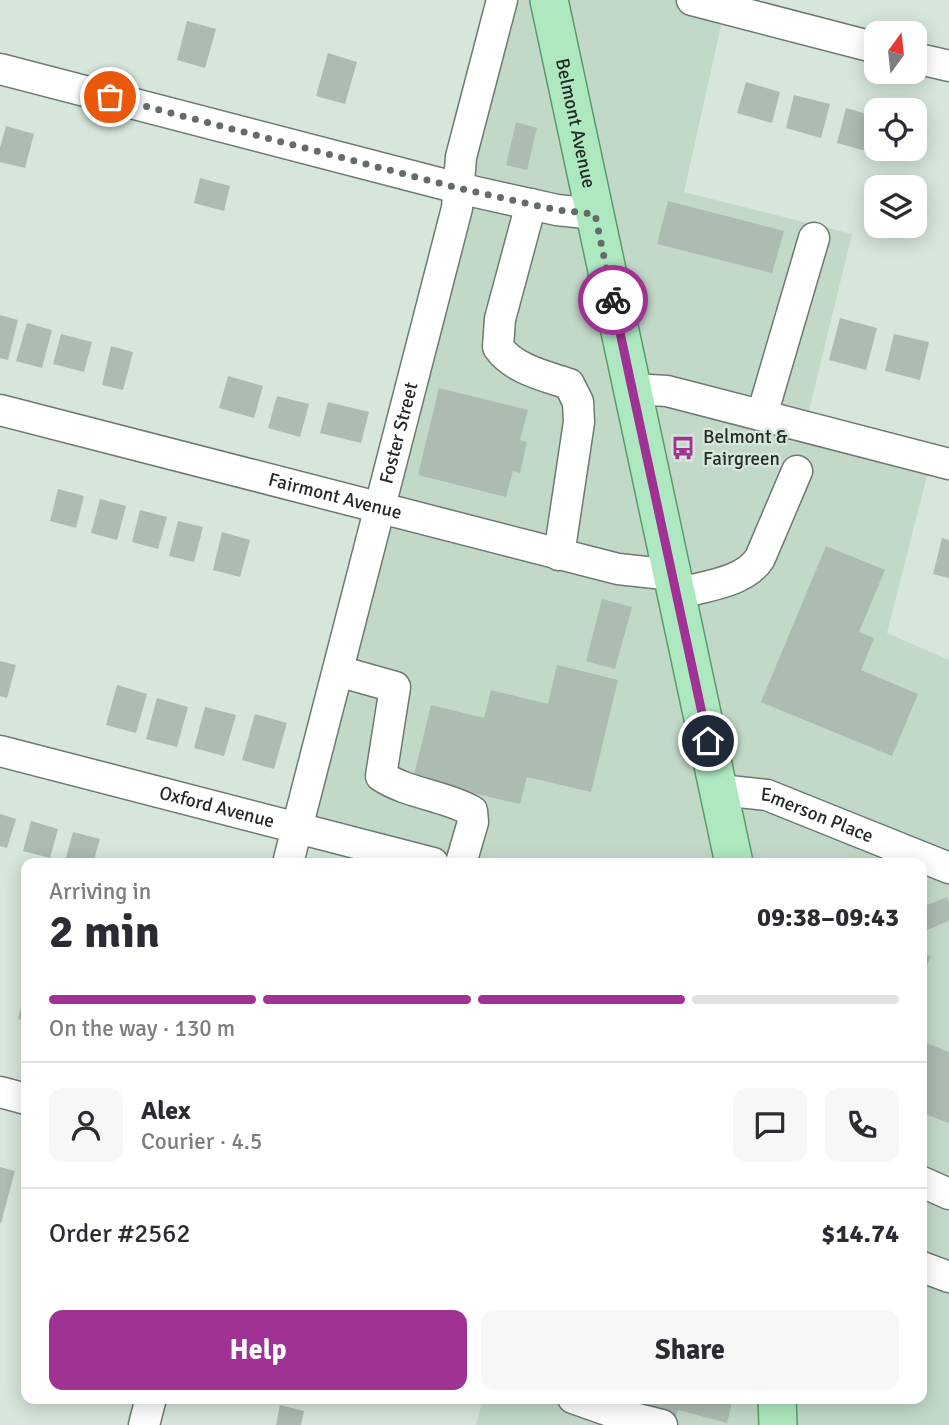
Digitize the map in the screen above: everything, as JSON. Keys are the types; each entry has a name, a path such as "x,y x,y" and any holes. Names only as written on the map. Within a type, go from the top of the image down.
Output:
{"main road":[{"name":"Belmont Avenue","path":"549,0 733,858"},
{"path":"777,1404 778,1425"}],"street":[{"name":"Foster Street","path":"289,858 457,208 461,157 502,0"},
{"path":"692,0 864,45"},
{"path":"928,61 949,66"},
{"path":"0,69 458,188 531,204 595,214"},
{"path":"531,204 500,319 498,347 506,358 534,372 569,384 578,402 579,422 559,555"},
{"path":"762,415 814,238"},
{"path":"632,389 667,391 949,464"},
{"name":"Fairmont Avenue","path":"0,410 675,584"},
{"path":"675,584 741,575 754,567 797,471"},
{"path":"338,671 395,687 381,776 396,786 459,804 472,811 473,822 462,858"},
{"name":"Oxford Avenue","path":"0,751 414,858"},
{"name":"Emerson Place","path":"719,790 767,795 924,858"},
{"name":"Emerson Place","path":"927,859 949,868"},
{"path":"0,1092 21,1098"},
{"path":"927,1184 949,1194"},
{"path":"927,1269 949,1277"},
{"path":"144,1425 149,1404"},
{"path":"594,1404 662,1425"}],"shaded area":[{"path":"502,0 692,0 725,8 684,192 852,234 805,427 931,460 887,633 949,660 949,1425 476,1425 481,1404 927,1404 927,858 414,858 297,827"}],"building":[{"path":"187,21 216,29 205,68 177,60"},
{"path":"328,53 357,62 345,104 316,96"},
{"path":"746,82 780,92 772,123 737,113"},
{"path":"794,95 830,104 821,138 786,128"},
{"path":"846,108 864,113 864,150 837,143"},
{"path":"516,122 537,128 527,170 506,165"},
{"path":"6,126 34,134 25,168 0,162 0,148"},
{"path":"200,178 230,186 224,211 194,203"},
{"path":"668,201 784,231 772,273 657,244"},
{"path":"0,315 18,320 8,360 0,358"},
{"path":"840,318 877,328 866,370 829,360"},
{"path":"27,323 52,330 42,368 16,361"},
{"path":"61,334 92,342 84,372 53,364"},
{"path":"894,334 929,342 920,380 885,371"},
{"path":"111,346 133,352 123,390 102,385"},
{"path":"228,376 263,386 254,418 219,408"},
{"path":"439,388 528,410 520,440 527,442 520,473 513,471 506,497 418,475"},
{"path":"277,396 309,404 300,437 268,428"},
{"path":"328,402 369,412 361,443 320,433"},
{"path":"58,489 84,496 76,528 50,521"},
{"path":"100,499 126,506 117,540 91,533"},
{"path":"140,510 167,517 158,549 132,542"},
{"path":"178,521 203,527 194,562 169,556"},
{"path":"222,532 250,540 240,577 213,570"},
{"path":"942,538 949,540 949,578 933,574"},
{"path":"826,546 885,570 859,632 874,638 861,670 918,694 892,756 761,702"},
{"path":"602,599 632,607 615,669 586,661"},
{"path":"0,661 16,665 7,698 0,696"},
{"path":"557,665 618,680 591,792 527,777 520,804 413,779 431,705 484,718 491,690 548,704"},
{"path":"117,685 147,694 136,733 106,725"},
{"path":"157,698 188,707 177,747 146,739"},
{"path":"205,707 236,715 224,756 194,748"},
{"path":"255,714 287,723 274,769 242,760"},
{"path":"0,814 16,819 7,848 0,846"},
{"path":"31,821 58,829 50,858 23,851"},
{"path":"73,832 100,839 94,858 66,858"},
{"path":"947,897 949,921 927,930 927,905"},
{"path":"927,1043 949,1052 949,1123 927,1115"},
{"path":"0,1167 15,1171 1,1223 0,1223"},
{"path":"626,1404 732,1404 727,1423 678,1410 674,1423 625,1410"},
{"path":"280,1405 304,1411 301,1425 276,1425"}],"way so far":[{"path":"110,97 458,188 557,210 595,214 613,300"}],"place":[{"name":"Belmont & Fairgreen","path":"683,448"}],"route":[{"path":"613,300 708,741"}]}
